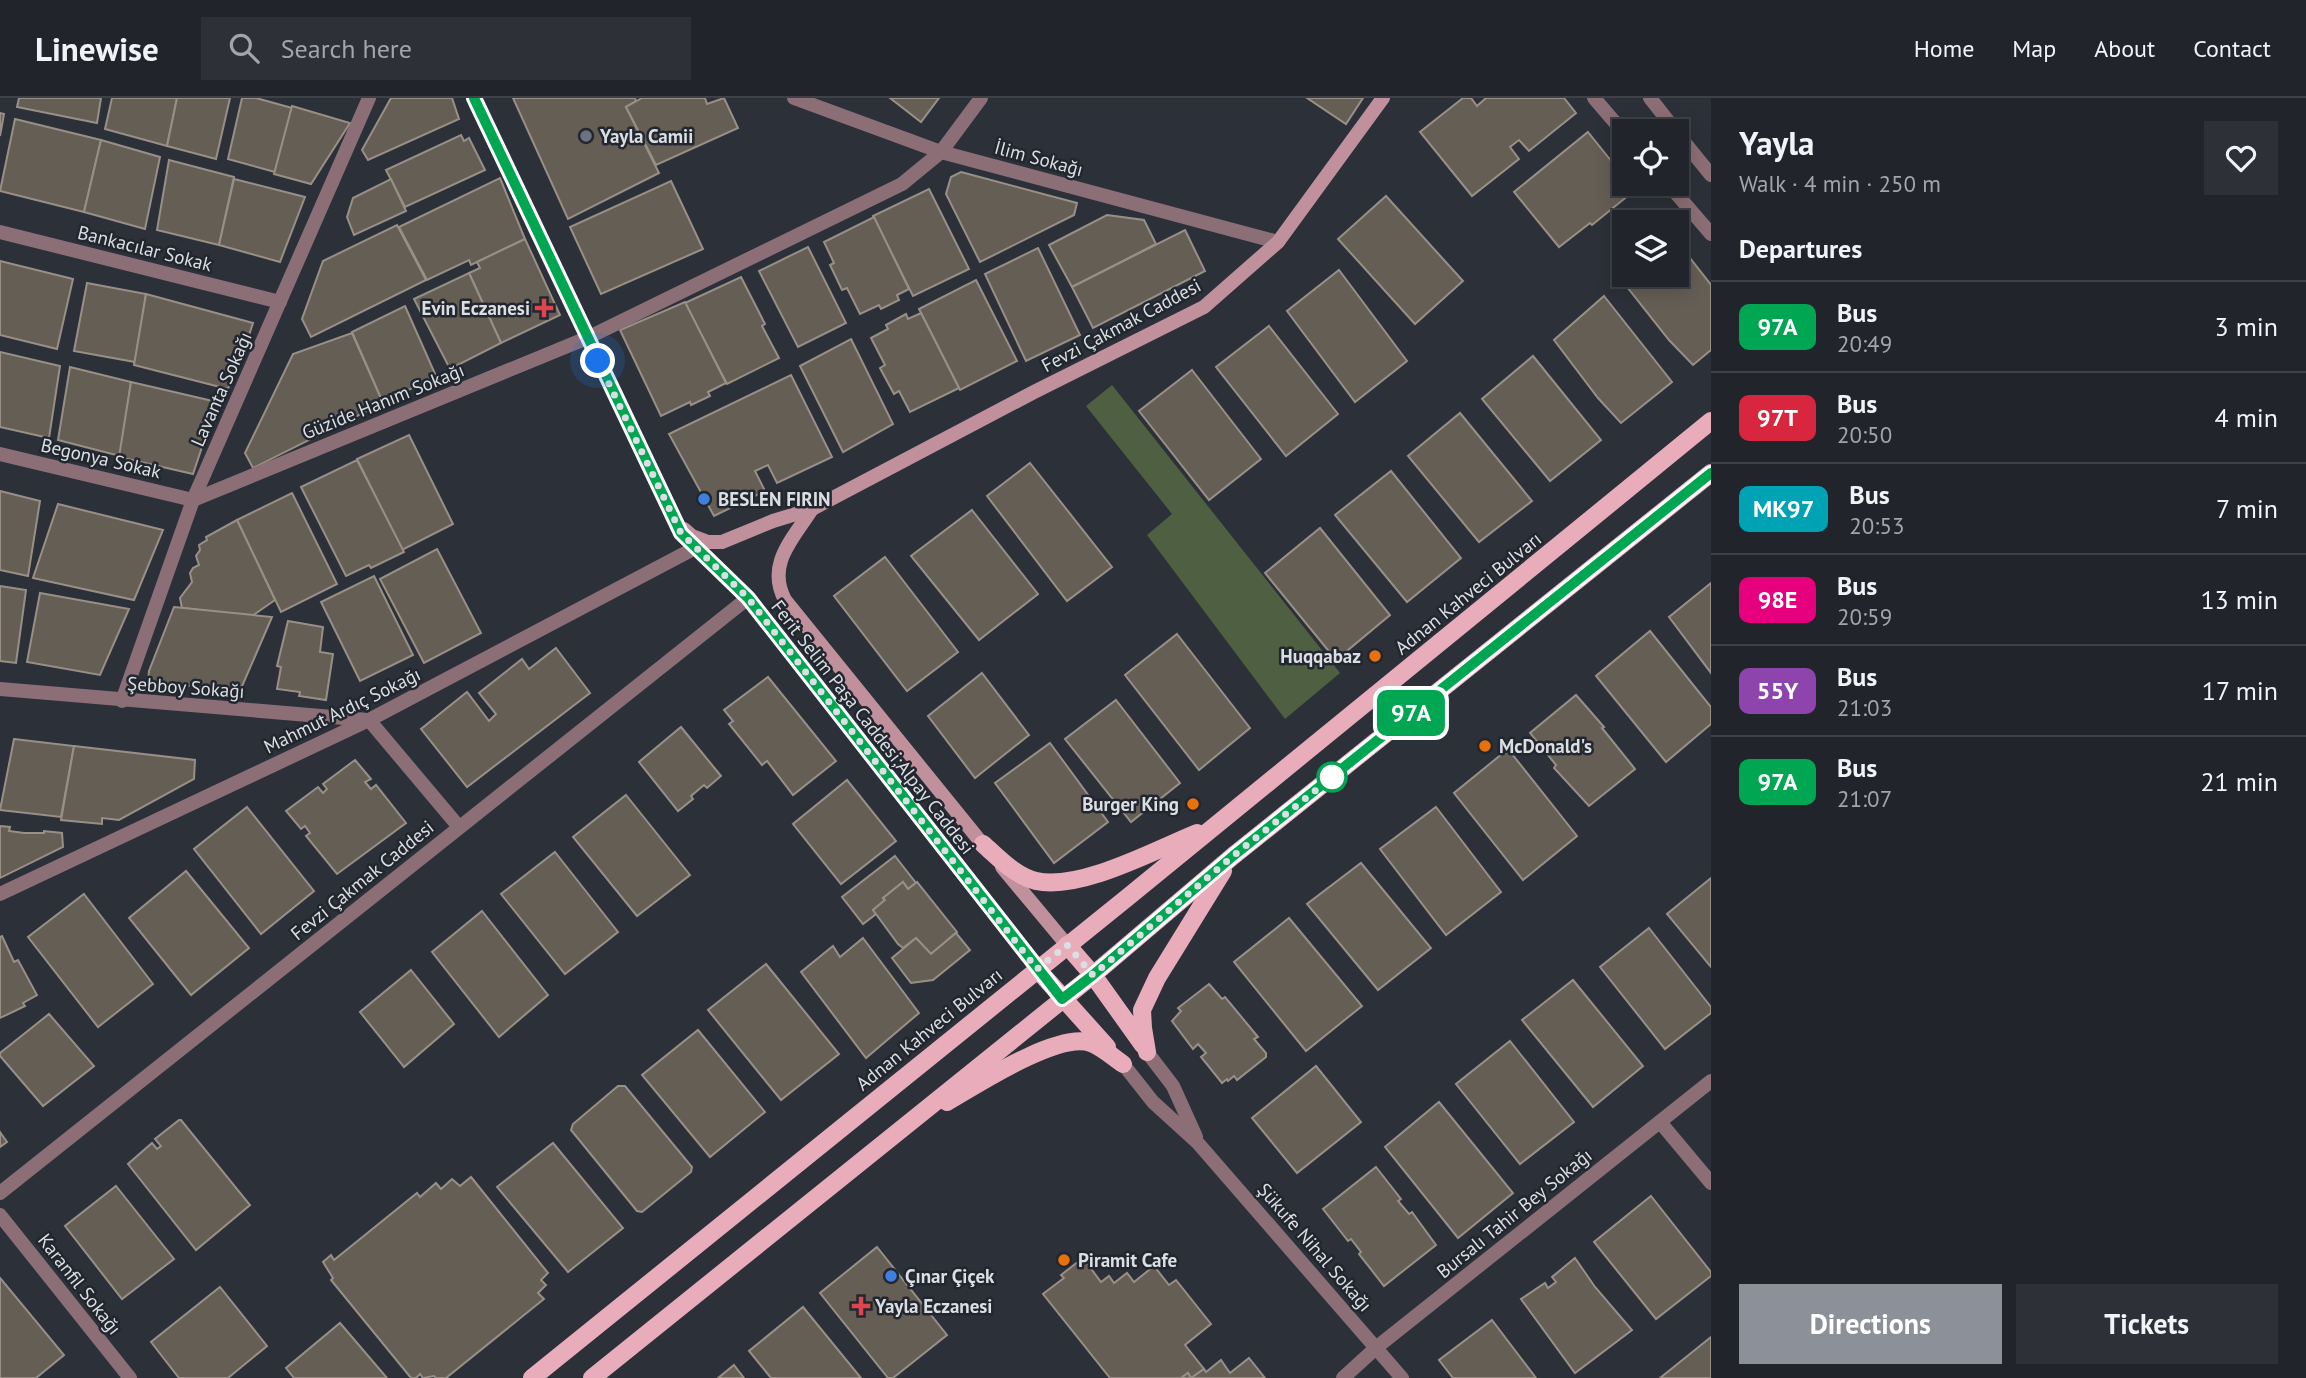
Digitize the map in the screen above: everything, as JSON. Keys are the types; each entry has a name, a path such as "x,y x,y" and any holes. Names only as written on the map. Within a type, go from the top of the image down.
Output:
{"main road":[{"name":"Ferit Selim Paşa Caddesi;Alpay Caddesi","path":"474,98 681,533 748,598 1037,969"},
{"name":"Fevzi Çakmak Caddesi","path":"676,522 692,536 708,542 722,542 773,521 812,509 1205,307 1278,242 1383,98"},
{"name":"Adnan Kahveci Bulvarı","path":"532,1378 1711,421"},
{"path":"592,1378 1093,975 1233,856 1711,473"},
{"path":"812,509 780,559 777,578 785,600 1093,975 1147,1052"},
{"path":"983,844 1015,871 1035,880 1059,883 1088,877 1216,825"},
{"path":"1147,1052 1142,1010 1157,978 1233,856"},
{"path":"1037,969 1123,1064"},
{"path":"899,1129 1025,1057 1073,1042 1090,1042 1123,1064"}],"street":[{"name":"Lavanta Sokağı","path":"122,701 193,500 369,98"},
{"name":"İlim Sokağı","path":"794,98 941,152 1278,242"},
{"name":"Güzide Hanım Sokağı","path":"193,500 587,338 902,184 941,152 981,98"},
{"path":"1594,98 1612,119"},
{"path":"1650,98 1667,119"},
{"path":"1689,147 1711,175"},
{"path":"1678,196 1711,234"},
{"name":"Bankacılar Sokak","path":"0,232 280,302"},
{"name":"Begonya Sokak","path":"0,454 193,500"},
{"name":"Mahmut Ardıç Sokağı","path":"0,894 369,720 695,548"},
{"name":"Fevzi Çakmak Caddesi","path":"0,1193 748,598"},
{"name":"Şebboy Sokağı","path":"0,689 369,720"},
{"path":"369,720 459,827"},
{"path":"1147,1052 1174,1086 1198,1142"},
{"path":"1123,1064 1153,1102 1198,1142"},
{"name":"Bursalı Tahir Bey Sokağı","path":"1343,1378 1711,1081"},
{"path":"1660,1122 1711,1183"},
{"name":"Şükufe Nihal Sokağı","path":"1198,1142 1402,1378"},
{"name":"Karanfil Sokağı","path":"0,1215 130,1378"}],"green space":[{"path":"1112,385 1340,673 1285,719 1147,535 1172,514 1086,406"}],"building":[{"path":"19,98 101,98 97,123 17,107"},
{"path":"112,98 177,98 167,146 105,129"},
{"path":"177,98 230,98 216,159 167,146"},
{"path":"242,98 256,98 292,108 275,172 228,159"},
{"path":"391,98 452,98 459,119 368,160 362,150"},
{"name":"Yayla Camii","path":"513,98 635,98 636,101 626,107 659,173 568,219"},
{"path":"642,98 705,98 707,104 724,98 738,128 656,165 626,107"},
{"path":"890,98 939,98 921,122"},
{"path":"1307,98 1363,98 1346,124"},
{"path":"1463,98 1471,98 1477,106 1486,98 1564,98 1576,113 1529,151 1519,140 1510,147 1519,159 1472,196 1420,132"},
{"path":"292,106 350,123 311,184 274,174"},
{"path":"0,113 4,114 0,136"},
{"path":"15,119 101,140 84,212 0,191"},
{"path":"1588,132 1612,162 1612,196 1628,196 1559,247 1514,192"},
{"path":"461,135 464,141 469,138 485,170 405,207 386,170"},
{"path":"101,140 160,157 145,229 84,212"},
{"path":"169,160 234,177 219,245 157,230"},
{"path":"961,172 1077,203 1074,215 980,262 946,194 951,177"},
{"path":"500,178 525,239 471,265 469,260 427,280 399,227"},
{"path":"234,179 305,197 280,262 219,245"},
{"path":"391,179 406,211 354,235 347,217 353,198"},
{"path":"671,181 703,249 601,294 570,227"},
{"path":"929,189 969,269 913,296 873,216"},
{"path":"1386,196 1463,281 1415,324 1338,239"},
{"path":"1107,215 1144,220 1156,244 1072,287 1049,245"},
{"path":"874,217 909,289 897,295 899,300 881,309 879,305 860,314 847,288 842,290 830,265 834,263 824,242"},
{"path":"397,225 426,280 311,337 302,319 323,261"},
{"path":"1185,230 1205,271 1093,328 1072,287"},
{"path":"525,239 560,315 501,343 469,273 480,268 477,262"},
{"path":"808,247 846,323 798,347 759,271"},
{"path":"1038,248 1080,335 1026,361 985,274"},
{"path":"1689,257 1711,285 1711,350 1693,365 1669,340 1627,287 1689,287"},
{"path":"0,261 73,279 57,349 0,335"},
{"path":"1339,270 1407,361 1355,402 1287,311"},
{"path":"469,273 501,343 450,369 414,299"},
{"path":"741,277 779,358 727,384 685,303"},
{"path":"976,280 1017,361 960,390 919,309"},
{"path":"87,283 146,294 135,362 74,351"},
{"path":"146,294 253,323 228,389 134,365"},
{"path":"1604,296 1672,382 1621,423 1598,398 1554,340"},
{"path":"685,302 726,383 708,392 710,396 661,416 620,330"},
{"path":"405,306 436,376 383,403 352,332"},
{"path":"921,313 959,388 910,412 899,391 894,394 880,368 885,365 871,338 888,329 886,325 906,314 908,319"},
{"path":"1269,326 1338,414 1286,456 1216,367"},
{"path":"352,333 383,403 253,468 245,453 293,354"},
{"path":"851,339 893,424 843,452 800,366"},
{"path":"0,352 60,366 49,438 0,427"},
{"path":"1533,356 1601,440 1550,481 1482,399"},
{"path":"70,367 131,382 120,456 58,440"},
{"path":"1192,370 1261,459 1209,500 1139,411"},
{"path":"791,375 832,457 777,483 768,465 755,471 765,491 714,516 669,434"},
{"path":"131,382 217,402 193,474 119,457"},
{"path":"1460,413 1532,501 1479,542 1408,456"},
{"path":"409,435 453,524 402,550 357,459"},
{"path":"357,460 404,552 371,568 369,565 346,576 301,487"},
{"path":"1030,463 1112,567 1067,601 987,496"},
{"path":"1391,471 1461,558 1407,602 1335,515"},
{"path":"0,491 40,501 28,576 0,570"},
{"path":"292,493 337,584 281,612 237,520"},
{"path":"58,504 163,530 134,600 33,578"},
{"path":"972,510 1038,594 979,640 911,556"},
{"path":"237,520 275,600 252,616 182,608 180,598 192,582 190,573 199,565 196,556 200,550 199,545 207,540 206,537"},
{"path":"1320,528 1390,615 1336,660 1265,573"},
{"path":"437,549 481,633 424,663 380,579"},
{"path":"885,557 958,652 907,691 834,596"},
{"path":"374,576 413,655 360,681 321,602"},
{"path":"1711,583 1711,673 1669,617"},
{"path":"0,586 26,590 16,663 0,661"},
{"path":"40,593 129,609 100,675 27,662"},
{"path":"174,607 272,617 240,691 148,681 149,671"},
{"path":"288,621 323,627 320,652 333,654 326,700 299,696 300,692 277,689 281,667 277,666"},
{"path":"1650,631 1711,707 1711,724 1666,762 1596,676"},
{"path":"1177,634 1250,728 1199,770 1125,675"},
{"path":"556,648 590,693 467,787 421,729 467,692 489,721 496,714 479,693 522,659 529,669"},
{"path":"982,673 1029,735 975,778 928,716"},
{"path":"768,677 836,761 793,795 767,761 762,765 729,724 733,721 724,710"},
{"path":"1576,695 1635,769 1589,806 1554,768 1556,765 1530,733"},
{"path":"1116,700 1180,783 1131,822 1065,739"},
{"path":"681,727 721,776 707,788 704,785 691,796 693,799 678,811 639,762"},
{"path":"14,739 74,746 61,817 0,810"},
{"path":"1050,743 1108,822 1054,863 995,783"},
{"path":"74,746 195,760 194,779 119,820 102,818 102,824 61,820"},
{"path":"1508,749 1577,836 1523,880 1454,793"},
{"path":"355,760 371,779 365,782 371,789 376,785 406,823 337,874 306,836 310,833 305,826 301,829 286,811 318,787 323,793 327,789 323,784"},
{"path":"847,780 896,841 841,884 793,824"},
{"path":"626,795 690,875 637,916 573,837"},
{"path":"247,807 314,891 261,934 194,849"},
{"path":"1436,807 1501,892 1446,935 1380,849"},
{"path":"0,826 10,827 9,831 24,833 62,833 63,847 0,878"},
{"path":"555,852 618,932 565,974 501,894"},
{"path":"895,856 916,883 908,889 903,882 883,898 885,900 873,910 876,914 863,924 842,897"},
{"path":"1361,863 1431,948 1378,990 1307,904"},
{"path":"186,871 249,948 191,995 129,918"},
{"path":"1711,878 1711,967 1667,914"},
{"path":"903,882 908,889 917,882 957,932 931,954 916,938 903,948 873,910"},
{"path":"84,894 153,984 98,1027 28,937"},
{"path":"482,911 548,995 499,1037 432,952"},
{"path":"1289,918 1362,1006 1306,1051 1234,962"},
{"path":"1649,928 1711,1007 1711,1013 1665,1049 1600,967"},
{"path":"956,933 970,950 933,980 911,983 892,958 916,938 931,954"},
{"path":"2,936 14,962 18,960 37,995 23,1003 25,1006 0,1018 0,937"},
{"path":"863,938 919,1013 866,1058 801,972 833,946 840,957"},
{"path":"766,964 839,1054 781,1100 708,1010"},
{"path":"411,970 454,1024 404,1067 360,1012"},
{"path":"1573,980 1643,1066 1593,1107 1522,1020"},
{"path":"1209,984 1222,999 1225,997 1258,1037 1254,1039 1266,1053 1266,1057 1237,1080 1234,1076 1222,1083 1201,1057 1206,1053 1198,1044 1193,1049 1172,1021 1181,1011 1178,1008"},
{"path":"49,1014 94,1066 43,1106 0,1053"},
{"path":"698,1030 765,1112 710,1157 642,1075"},
{"path":"1510,1041 1574,1122 1520,1164 1456,1084"},
{"path":"1316,1066 1361,1122 1297,1173 1252,1118"},
{"path":"618,1086 625,1086 692,1167 691,1172 642,1212 637,1211 571,1130 573,1124"},
{"path":"1439,1102 1513,1193 1458,1238 1385,1147"},
{"path":"179,1120 250,1205 196,1250 128,1164 152,1143 157,1149 161,1146 155,1139"},
{"path":"0,1132 7,1142 0,1147"},
{"path":"553,1143 623,1228 568,1272 497,1187"},
{"path":"1376,1167 1401,1199 1398,1201 1409,1214 1412,1212 1436,1245 1384,1286 1351,1239 1348,1241 1323,1209"},
{"path":"471,1177 548,1273 541,1280 546,1285 538,1293 544,1299 446,1378 423,1378 420,1374 411,1378 331,1280 333,1278 323,1262 331,1255 334,1260 417,1193 420,1197 436,1183 441,1189 452,1179 460,1186"},
{"path":"116,1186 174,1259 122,1299 65,1226"},
{"path":"1651,1196 1711,1272 1711,1276 1656,1319 1594,1242"},
{"path":"877,1247 947,1335 893,1378 888,1378 820,1293"},
{"path":"1083,1258 1101,1282 1109,1276 1114,1283 1127,1273 1134,1282 1154,1266 1169,1285 1176,1280 1211,1324 1185,1345 1204,1369 1191,1378 1188,1373 1181,1378 1110,1378 1043,1294 1064,1278 1061,1275"},
{"path":"1575,1258 1595,1287 1632,1330 1575,1373 1521,1299 1545,1283 1548,1288 1556,1282 1552,1277"},
{"path":"0,1278 64,1355 36,1378 0,1378"},
{"path":"220,1287 267,1346 228,1378 179,1378 151,1342"},
{"path":"803,1307 861,1378 771,1378 749,1351"},
{"path":"1492,1320 1536,1378 1453,1378 1439,1360"},
{"path":"340,1323 387,1378 294,1378 286,1368"},
{"path":"1711,1337 1711,1378 1660,1378"},
{"path":"1249,1358 1265,1378 1191,1378 1204,1369 1206,1372 1221,1360 1230,1373"},
{"path":"734,1365 744,1378 718,1378"}],"bus line":[{"name":"97A","path":"474,98 681,533 748,598 1062,999 1233,856 1711,473"}],"place":[{"name":"Yayla Camii","path":"586,136"},
{"name":"Evin Eczanesi","path":"544,308"},
{"name":"BESLEN FIRIN","path":"704,499"},
{"name":"Huqqabaz","path":"1375,656"},
{"name":"McDonald's","path":"1485,746"},
{"name":"Burger King","path":"1193,804"},
{"name":"Piramit Cafe","path":"1064,1260"},
{"name":"Çınar Çiçek","path":"891,1276"},
{"name":"Yayla Eczanesi","path":"861,1306"}],"route":[{"path":"598,361 681,533 748,598 1037,969 1067,945 1093,975 1233,856 1340,771 1332,777"}]}
